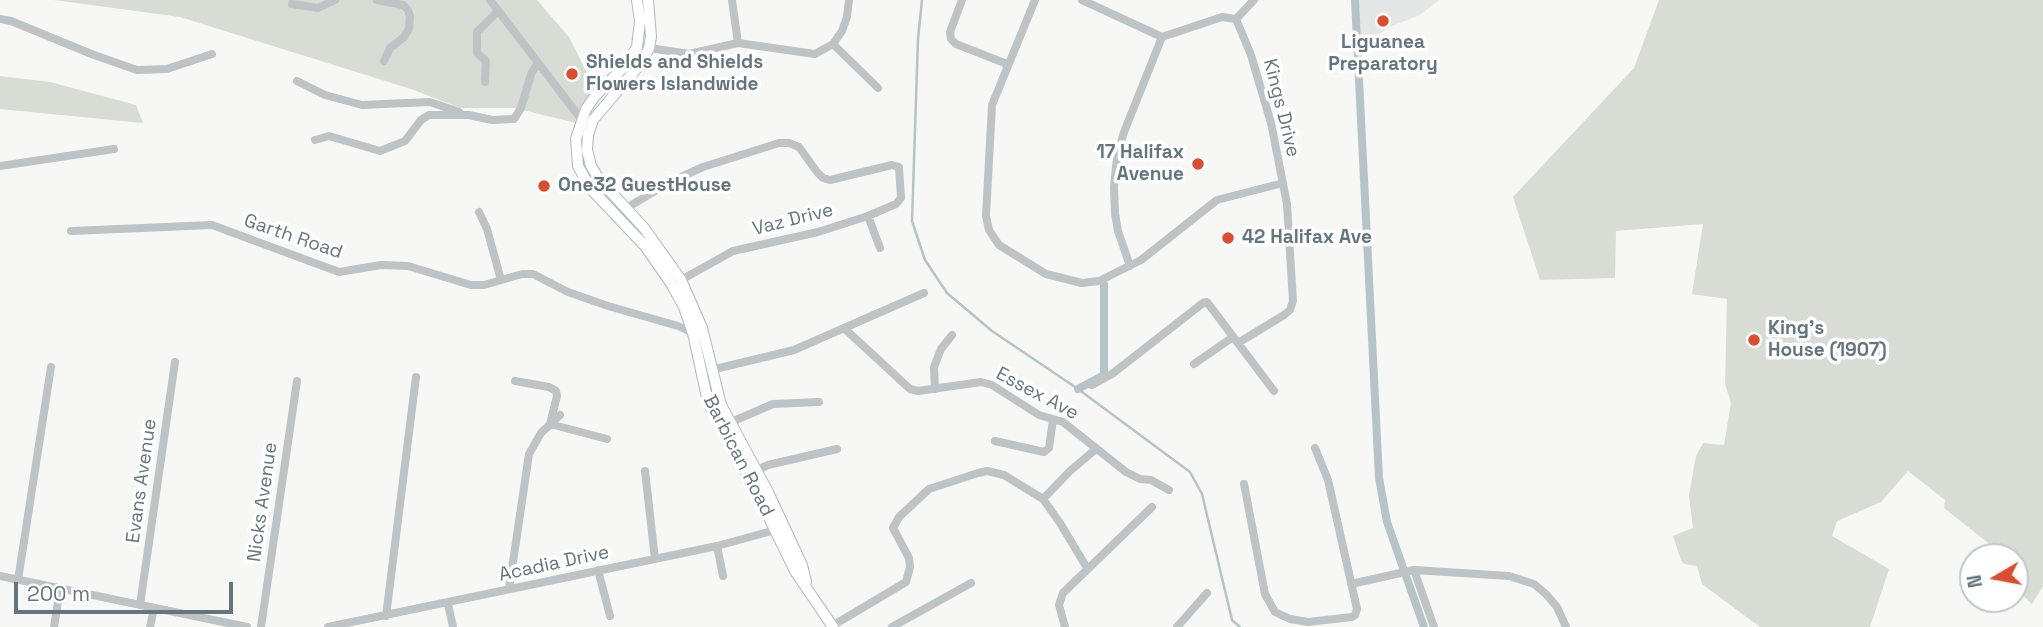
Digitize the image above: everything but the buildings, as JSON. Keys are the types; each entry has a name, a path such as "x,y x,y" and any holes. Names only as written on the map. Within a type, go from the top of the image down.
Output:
{"main road":[{"name":"Barbican Road","path":"637,0 640,21 637,47 623,68 595,96 580,121 576,150 583,177 658,262 684,307 693,333 708,402 802,565 806,585 833,627"},
{"path":"590,128 599,112 642,62 649,48 651,37 648,0"},
{"name":"Barbican Road","path":"590,128 587,150 591,166 599,179 651,238 681,280 702,328 715,389 729,423 757,470 780,528"}],"street":[{"path":"292,4 318,8 335,0"},
{"path":"377,0 402,5 410,16 409,29 403,38 390,48 384,61"},
{"path":"490,0 580,121 590,128"},
{"path":"732,0 738,43"},
{"path":"649,48 689,54 738,43 815,54 833,44 842,31 849,0"},
{"path":"962,0 950,32 951,40 1007,64"},
{"path":"1035,0 994,97 990,116 986,216 989,230 999,245 1046,274 1082,283 1099,281 1141,260 1217,200 1283,183"},
{"path":"1082,0 1162,37 1222,17 1236,19 1254,0"},
{"path":"485,82 486,61 477,53 477,33 498,11"},
{"path":"0,19 137,70 167,69 212,54"},
{"name":"Kings Drive","path":"1194,364 1290,310 1293,301 1283,183 1266,101 1236,19"},
{"path":"1130,267 1115,214 1117,157 1124,132 1162,37"},
{"path":"833,44 878,88"},
{"path":"297,81 325,95 362,104 430,102 492,120 514,119 521,108 531,74 538,63"},
{"path":"315,140 329,136 380,151 405,141 421,120 429,115 469,115"},
{"name":"Vaz Drive","path":"625,209 668,183 703,167 779,143 799,147 823,178 830,180 894,164 899,167 901,198 896,204 818,232 733,251 681,280"},
{"path":"0,166 114,149"},
{"path":"479,212 487,229 500,280"},
{"path":"868,216 880,248"},
{"name":"Garth Road","path":"71,231 212,225 339,272 381,265 408,266 471,285 484,285 533,274 568,292 693,333"},
{"path":"711,370 794,350 924,293"},
{"path":"1092,386 1112,374 1207,302 1274,391"},
{"name":"Essex Ave","path":"845,329 910,389 918,391 986,382 1039,415 1063,422 1126,472 1140,479 1151,480 1169,491"},
{"path":"935,389 934,367 952,335"},
{"name":"Evans Avenue","path":"140,605 175,362"},
{"path":"18,580 51,367"},
{"path":"386,616 416,377"},
{"name":"Nicks Avenue","path":"261,627 297,381"},
{"path":"515,381 549,387 556,391 550,424"},
{"path":"729,423 773,404 819,402"},
{"path":"509,589 529,454 533,444 560,415"},
{"path":"995,441 1044,452 1049,448 1053,420"},
{"path":"550,424 607,439"},
{"path":"1244,484 1265,594 1275,612 1290,620 1308,622 1348,619 1355,615 1357,609 1328,480 1315,448"},
{"path":"757,470 837,449"},
{"path":"1043,499 1096,449"},
{"path":"645,471 655,559"},
{"path":"833,627 906,582 909,575 909,558 893,528 899,517 929,489 986,471 1004,475 1043,499 1087,568"},
{"path":"1065,627 1060,599 1070,584 1152,507"},
{"name":"Acadia Drive","path":"328,627 717,546 780,528"},
{"path":"717,546 723,576"},
{"path":"598,570 610,615"},
{"path":"1352,584 1414,570 1509,576 1534,584 1553,601 1566,627"},
{"path":"1414,570 1434,627"},
{"path":"0,576 247,627"},
{"path":"892,627 971,583"},
{"path":"54,627 60,589"},
{"path":"1177,627 1207,593"},
{"path":"448,604 453,627"},
{"path":"150,627 154,608"}],"shaded area":[{"path":"54,0 537,0 569,37 595,89 576,123 515,108 460,108 414,90 180,17"},
{"name":"Liguanea Preparatory","path":"1359,0 1439,0 1420,15 1392,26 1361,45"},
{"path":"1659,0 2043,0 2043,586 2032,604 2029,601 2029,543 1988,543 1944,508 1945,500 1908,471 1881,502 1837,521 1832,536 1889,569 1870,627 1760,627 1702,584 1697,566 1684,564 1681,560 1673,536 1693,528 1689,495 1696,456 1703,443 1724,445 1731,403 1725,384 1727,299 1692,294 1703,224 1616,231 1615,278 1540,280 1513,197 1634,68"},
{"path":"0,76 50,82 136,105 143,123 0,109"}],"waterway":[{"path":"922,0 918,39 912,221 925,260 947,293 992,331 1078,389 1190,472 1202,494 1232,620 1240,627"},
{"path":"1355,0 1379,478 1387,522 1424,627"},
{"path":"1078,389 1104,375 1104,284"}],"place":[{"name":"Liguanea Preparatory","path":"1383,21"},
{"name":"Shields and Shields Flowers Islandwide","path":"572,74"},
{"name":"17 Halifax Avenue","path":"1198,164"},
{"name":"One32 GuestHouse","path":"544,186"},
{"name":"42 Halifax Ave","path":"1228,238"},
{"name":"King's House (1907)","path":"1754,340"}]}
